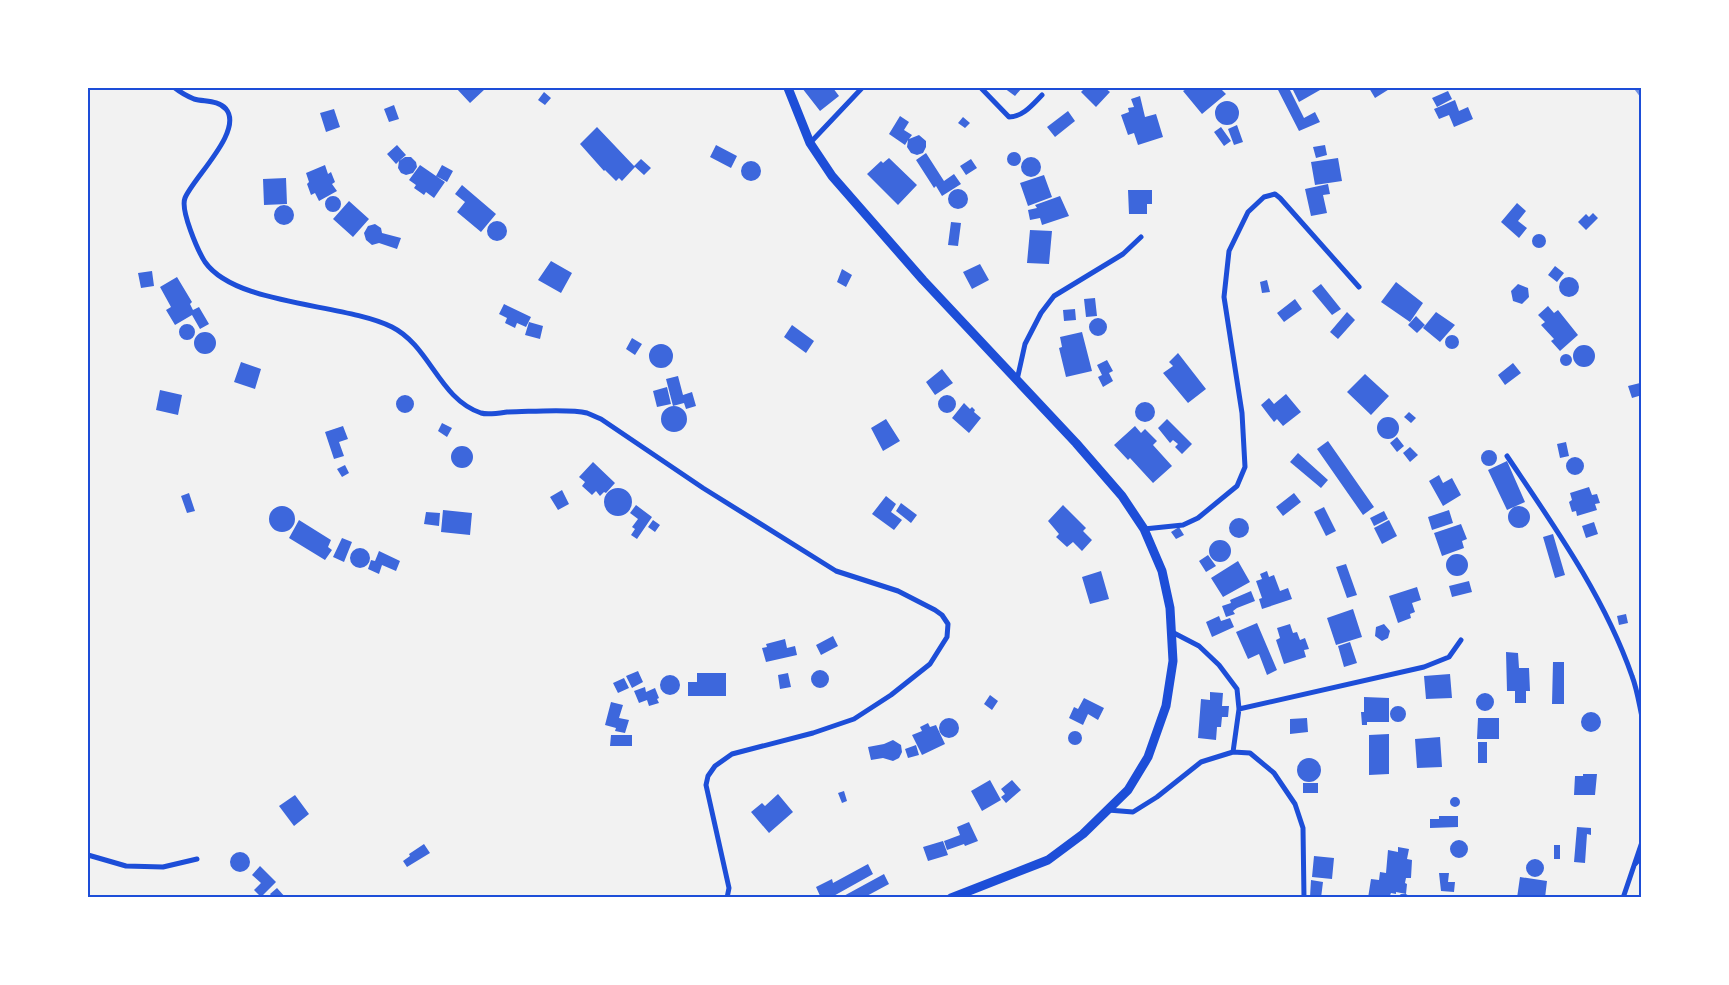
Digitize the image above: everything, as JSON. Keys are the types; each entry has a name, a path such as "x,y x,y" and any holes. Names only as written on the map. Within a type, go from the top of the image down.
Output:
{"street":[{"path":"174,88 194,98 219,104 228,112 228,133 185,198 184,210 206,262 220,275 237,286 263,295 364,317 393,328 414,343 449,390 460,401 482,413 557,411 586,413 601,419 703,488 836,572 898,591 942,615 948,624 947,637 930,664 891,695 854,719 813,733 732,754 715,766 708,776 706,785 729,888 727,898"},
{"path":"788,88 810,143 832,176 924,280 1076,443 1122,496 1144,529 1162,571 1170,608 1173,661 1166,706 1148,757 1128,790 1083,834 1048,860 951,898"},
{"path":"810,143 862,88"},
{"path":"982,88 1009,117 1016,117 1042,95"},
{"path":"1144,529 1183,525 1198,518 1237,486 1245,466 1242,413 1224,297 1229,251 1248,212 1264,197 1275,194 1359,287"},
{"path":"1017,380 1025,344 1041,313 1054,296 1123,254 1141,237"},
{"path":"1507,456 1563,541 1602,605 1633,677 1642,717"},
{"path":"1172,632 1199,646 1219,665 1237,690 1239,709 1233,752"},
{"path":"1239,709 1424,667 1449,657 1461,640"},
{"path":"1107,810 1133,812 1157,797 1201,762 1233,752 1250,753 1274,773 1295,804 1304,828 1304,898"},
{"path":"1623,898 1642,842"},
{"path":"88,855 126,866 163,867 197,859"},
{"path":"1633,866 1642,856"}],"building":[{"path":"456,88 484,88 485,89 470,103"},
{"path":"802,88 833,88 839,96 820,111"},
{"path":"1004,88 1022,88 1015,96"},
{"path":"1085,88 1105,88 1110,92 1096,107 1081,92"},
{"path":"1188,88 1220,88 1226,94 1202,114 1183,91"},
{"path":"1277,88 1289,88 1304,118 1315,112 1320,122 1299,131"},
{"path":"1292,88 1318,88 1320,90 1299,102"},
{"path":"1369,88 1391,88 1375,98"},
{"path":"1448,91 1452,99 1437,107 1432,98"},
{"path":"544,92 551,98 545,105 538,100"},
{"path":"1140,96 1145,117 1156,114 1163,137 1138,145 1134,133 1128,135 1121,115 1129,112 1128,108 1134,107 1131,99"},
{"path":"1455,100 1459,111 1468,107 1473,119 1454,127 1449,115 1439,119 1434,109"},
{"path":"1227,101 1236,104 1239,113 1236,122 1227,125 1218,122 1215,113 1218,104"},
{"path":"394,105 399,119 389,122 384,109"},
{"path":"334,109 340,127 326,132 320,113"},
{"path":"1068,111 1075,121 1055,137 1047,127"},
{"path":"900,116 909,122 904,130 912,135 909,139 919,135 926,141 923,153 917,155 911,153 907,147 908,140 905,145 889,134"},
{"path":"963,117 970,123 965,128 958,123"},
{"path":"1237,125 1243,142 1234,145 1228,129"},
{"path":"597,127 635,167 622,181 619,178 616,181 604,171 580,144"},
{"path":"1221,127 1231,141 1224,146 1214,132"},
{"path":"397,145 406,155 396,164 387,154"},
{"path":"716,145 737,156 731,168 710,157"},
{"path":"1325,145 1327,155 1316,158 1313,147"},
{"path":"1011,152 1017,152 1021,159 1017,166 1011,166 1007,162 1007,156"},
{"path":"926,153 944,181 954,174 961,184 942,196 936,186 934,188 916,160"},
{"path":"405,157 411,157 416,162 417,167 413,173 406,175 401,173 398,168 399,161"},
{"path":"1031,157 1038,160 1041,167 1038,174 1031,177 1024,174 1021,167 1024,160"},
{"path":"889,158 917,185 898,205 867,174 881,161 883,163"},
{"path":"1338,158 1342,181 1315,185 1311,162"},
{"path":"641,159 651,168 644,175 634,166"},
{"path":"971,159 977,168 966,175 960,166"},
{"path":"751,161 758,164 761,171 758,178 751,181 744,178 741,171 744,164"},
{"path":"325,165 328,174 331,172 335,182 332,184 337,191 319,201 315,193 311,195 306,173"},
{"path":"420,165 445,182 434,198 426,192 424,195 414,188 416,185 409,180"},
{"path":"442,165 453,171 447,182 436,176"},
{"path":"1044,175 1052,197 1028,206 1020,183"},
{"path":"286,178 287,204 264,205 263,179"},
{"path":"1328,184 1330,194 1323,195 1327,213 1311,216 1305,189"},
{"path":"462,185 496,214 481,232 457,212 465,202 455,194"},
{"path":"958,189 965,192 968,199 965,206 958,209 951,206 948,199 951,192"},
{"path":"1128,190 1152,190 1152,204 1147,204 1147,214 1129,214"},
{"path":"330,196 336,196 341,201 339,210 330,212 325,207 325,201"},
{"path":"1060,196 1069,216 1042,225 1040,218 1030,220 1028,210 1037,208 1035,205"},
{"path":"349,201 369,219 353,237 333,219"},
{"path":"1517,203 1526,211 1518,221 1527,228 1519,238 1501,222"},
{"path":"284,205 291,208 294,215 291,222 284,225 277,222 274,215 277,208"},
{"path":"1593,213 1598,218 1586,230 1578,222 1586,214 1589,217"},
{"path":"497,221 504,224 507,231 504,238 497,241 490,238 487,231 490,224"},
{"path":"951,222 961,223 958,246 948,245"},
{"path":"375,224 381,228 382,233 401,238 397,249 379,243 372,245 366,240 364,233 368,226"},
{"path":"1030,230 1052,231 1049,264 1027,263"},
{"path":"1539,234 1544,236 1546,241 1544,246 1539,248 1534,246 1532,241 1534,236"},
{"path":"551,261 572,273 561,293 538,280"},
{"path":"980,264 989,280 972,289 963,272"},
{"path":"1555,266 1564,273 1557,282 1548,275"},
{"path":"842,269 852,275 846,287 837,282"},
{"path":"152,271 154,286 141,288 138,273"},
{"path":"177,277 192,302 190,304 193,310 199,307 209,324 200,329 192,315 175,325 166,310 171,307 160,287"},
{"path":"1569,277 1576,280 1579,287 1576,294 1569,297 1562,294 1559,287 1562,280"},
{"path":"1267,280 1270,292 1262,293 1260,282"},
{"path":"1396,282 1423,303 1410,322 1381,302"},
{"path":"1321,284 1341,309 1332,315 1312,291"},
{"path":"1518,284 1528,288 1529,297 1522,304 1513,301 1511,291"},
{"path":"1095,298 1097,316 1086,317 1084,299"},
{"path":"1295,299 1302,309 1284,322 1277,313"},
{"path":"504,304 531,317 526,327 517,323 515,328 505,323 507,318 499,314"},
{"path":"1548,306 1554,313 1558,310 1578,335 1560,351 1551,341 1554,339 1541,325 1545,322 1538,315"},
{"path":"1075,309 1076,320 1064,321 1063,310"},
{"path":"1347,312 1355,320 1338,339 1330,332"},
{"path":"1436,312 1455,325 1440,342 1423,328"},
{"path":"1416,316 1425,325 1417,333 1408,325"},
{"path":"1094,318 1102,318 1107,323 1105,334 1094,336 1089,331 1089,323"},
{"path":"529,322 543,326 540,339 525,335"},
{"path":"187,324 193,326 195,332 193,338 187,340 181,338 179,332 181,326"},
{"path":"792,325 814,341 806,353 784,337"},
{"path":"205,332 213,335 216,343 213,351 205,354 197,351 194,343 197,335"},
{"path":"1082,332 1092,371 1066,377 1059,348 1062,347 1060,337"},
{"path":"1449,335 1455,335 1459,342 1455,349 1449,349 1445,345 1445,339"},
{"path":"632,338 642,344 635,355 626,349"},
{"path":"661,344 670,347 673,356 670,365 661,368 652,365 649,356 652,347"},
{"path":"1584,345 1592,348 1595,356 1592,364 1584,367 1576,364 1573,356 1576,348"},
{"path":"1178,353 1206,389 1188,403 1163,373 1173,366 1169,362"},
{"path":"1564,354 1568,354 1572,360 1568,366 1564,366 1560,362 1560,358"},
{"path":"1107,360 1113,371 1109,373 1113,381 1103,387 1098,377 1102,375 1097,365"},
{"path":"241,362 261,369 255,389 234,382"},
{"path":"1513,363 1521,373 1505,385 1498,375"},
{"path":"942,369 953,383 935,395 926,382"},
{"path":"1365,374 1389,396 1371,415 1347,392"},
{"path":"678,376 683,395 692,392 696,406 686,409 684,403 673,406 666,379"},
{"path":"1640,383 1642,395 1632,398 1628,386"},
{"path":"667,387 671,404 657,407 653,391"},
{"path":"160,390 182,395 178,415 156,410"},
{"path":"1286,394 1301,412 1283,426 1277,419 1274,422 1261,405 1269,398 1274,404"},
{"path":"405,395 411,398 414,404 411,410 405,413 399,410 396,404 399,398"},
{"path":"947,395 953,398 956,404 953,410 947,413 941,410 938,404 941,398"},
{"path":"1145,402 1152,405 1155,412 1152,419 1145,422 1138,419 1135,412 1138,405"},
{"path":"964,403 970,409 972,407 975,410 974,412 981,418 969,433 952,418"},
{"path":"674,406 683,410 687,419 683,428 674,432 665,428 661,419 665,410"},
{"path":"1409,412 1416,418 1411,423 1404,417"},
{"path":"1388,417 1398,424 1399,428 1392,438 1388,439 1378,432 1377,428 1384,418"},
{"path":"886,419 900,441 883,451 871,428"},
{"path":"1167,419 1192,444 1182,454 1175,447 1178,444 1173,440 1170,443 1158,428"},
{"path":"442,423 452,428 447,437 438,431"},
{"path":"343,426 348,439 339,442 344,456 334,459 325,432"},
{"path":"1135,426 1141,433 1145,429 1157,441 1153,445 1172,466 1153,483 1130,458 1128,460 1114,445"},
{"path":"1397,437 1404,446 1397,452 1390,443"},
{"path":"1328,441 1374,507 1363,515 1317,449"},
{"path":"1566,442 1569,456 1560,458 1557,444"},
{"path":"462,446 472,453 473,457 466,467 462,468 452,461 451,457 458,447"},
{"path":"1410,447 1418,455 1410,462 1403,453"},
{"path":"1489,450 1497,458 1489,466 1481,458"},
{"path":"1298,453 1328,480 1321,488 1290,462"},
{"path":"1575,457 1581,460 1584,466 1581,472 1575,475 1569,472 1566,466 1569,460"},
{"path":"1507,461 1525,502 1507,510 1488,470"},
{"path":"593,462 615,483 606,493 604,492 600,496 596,491 592,495 582,486 585,482 579,477"},
{"path":"345,465 349,473 342,477 337,469"},
{"path":"1439,475 1443,483 1452,478 1461,495 1443,506 1429,481"},
{"path":"1589,487 1592,495 1597,494 1600,503 1595,504 1597,510 1577,516 1576,511 1572,512 1569,502 1572,500 1570,493"},
{"path":"618,488 628,492 632,502 628,512 618,516 608,512 604,502 608,492"},
{"path":"562,490 569,504 558,510 550,497"},
{"path":"189,493 195,511 187,513 181,496"},
{"path":"1294,493 1301,502 1283,516 1276,507"},
{"path":"886,496 896,504 891,512 902,520 894,530 872,514"},
{"path":"901,503 917,515 911,523 896,511"},
{"path":"636,505 652,517 637,539 631,535 635,529 632,527 638,519 630,513"},
{"path":"1063,505 1086,528 1083,531 1092,540 1082,551 1073,542 1067,547 1056,537 1059,534 1048,521"},
{"path":"282,506 291,510 295,519 291,528 282,532 273,528 269,519 273,510"},
{"path":"1519,506 1529,513 1530,517 1523,527 1519,528 1509,521 1508,517 1515,507"},
{"path":"1324,507 1336,531 1326,536 1314,512"},
{"path":"443,510 472,513 470,535 441,532"},
{"path":"1449,510 1453,523 1432,530 1428,517"},
{"path":"1384,511 1388,519 1374,526 1370,518"},
{"path":"426,512 440,513 439,526 424,524"},
{"path":"1239,518 1246,521 1249,528 1246,535 1239,538 1232,535 1229,528 1232,521"},
{"path":"299,520 331,540 328,547 332,550 325,560 289,538"},
{"path":"653,520 660,525 655,532 648,527"},
{"path":"1389,520 1397,536 1382,544 1374,528"},
{"path":"1594,522 1598,534 1586,538 1582,526"},
{"path":"1461,524 1467,539 1462,541 1464,548 1442,556 1434,533"},
{"path":"1179,527 1184,535 1176,539 1171,532"},
{"path":"1553,534 1565,575 1555,578 1543,537"},
{"path":"342,538 352,542 344,562 333,557"},
{"path":"1220,540 1230,547 1231,551 1224,561 1220,562 1210,555 1209,551 1216,541"},
{"path":"360,548 367,551 370,558 367,565 360,568 353,565 350,558 353,551"},
{"path":"379,551 400,561 396,571 382,565 379,574 368,569 371,560 375,561"},
{"path":"1457,554 1465,557 1468,565 1465,573 1457,576 1449,573 1446,565 1449,557"},
{"path":"1208,555 1216,566 1206,572 1199,561"},
{"path":"1238,561 1250,582 1223,597 1211,578"},
{"path":"1346,564 1357,595 1347,598 1336,567"},
{"path":"1101,571 1109,599 1090,604 1082,577"},
{"path":"1267,571 1269,577 1274,575 1280,591 1288,588 1292,599 1262,609 1259,599 1262,598 1256,581 1262,579 1260,574"},
{"path":"1469,581 1472,592 1452,597 1449,586"},
{"path":"1417,587 1421,600 1412,603 1415,612 1410,614 1411,618 1398,623 1389,596"},
{"path":"1251,591 1255,601 1237,608 1233,611 1235,614 1226,617 1222,606 1231,603 1230,600"},
{"path":"1353,609 1362,637 1336,645 1327,618"},
{"path":"1626,614 1628,623 1619,625 1617,616"},
{"path":"1219,616 1221,621 1230,618 1234,627 1212,637 1206,622"},
{"path":"1257,623 1277,670 1267,675 1259,654 1248,659 1236,632"},
{"path":"1290,624 1293,633 1297,632 1300,640 1305,638 1309,649 1304,650 1306,657 1284,664 1276,640 1280,638 1277,628"},
{"path":"1384,624 1390,631 1388,638 1382,641 1375,636 1376,627"},
{"path":"833,636 838,646 821,655 816,645"},
{"path":"785,639 787,648 795,646 797,655 766,662 762,648 767,647 766,644"},
{"path":"1350,642 1357,663 1344,667 1338,646"},
{"path":"1506,652 1518,653 1519,668 1529,668 1530,691 1526,691 1526,703 1515,703 1515,691 1507,691"},
{"path":"1553,662 1564,662 1564,704 1552,704"},
{"path":"820,670 827,672 829,679 827,686 820,688 813,686 811,679 813,672"},
{"path":"638,671 643,682 632,688 626,676"},
{"path":"697,673 726,673 726,696 688,696 688,682 697,682"},
{"path":"788,673 791,687 780,689 778,675"},
{"path":"1450,674 1452,698 1426,699 1424,676"},
{"path":"670,675 677,678 680,685 677,692 670,695 663,692 660,685 663,678"},
{"path":"624,678 629,688 618,693 613,683"},
{"path":"645,687 646,692 655,688 659,703 649,706 647,700 639,703 634,691"},
{"path":"1210,692 1223,693 1222,706 1229,706 1228,717 1222,717 1221,727 1217,727 1216,740 1198,738 1201,699 1210,700"},
{"path":"1481,693 1489,693 1494,698 1492,709 1481,711 1476,706 1476,698"},
{"path":"990,695 998,701 992,710 984,704"},
{"path":"1364,697 1389,698 1389,722 1367,722 1367,725 1362,725 1361,712 1364,712"},
{"path":"1084,698 1104,708 1098,720 1088,714 1083,725 1069,718 1074,707 1078,709"},
{"path":"611,702 623,705 619,718 629,720 625,733 615,731 616,728 605,725"},
{"path":"1398,706 1404,708 1406,714 1404,720 1398,722 1392,720 1390,714 1392,708"},
{"path":"1591,712 1598,715 1601,722 1598,729 1591,732 1584,729 1581,722 1584,715"},
{"path":"949,718 956,721 959,728 956,735 949,738 942,735 939,728 942,721"},
{"path":"1307,718 1308,732 1290,734 1290,719"},
{"path":"1478,718 1499,718 1499,739 1477,739"},
{"path":"928,723 930,727 936,725 945,744 922,755 912,735 922,731 920,727"},
{"path":"1072,731 1078,731 1082,738 1078,745 1072,745 1068,741 1068,735"},
{"path":"1389,734 1389,774 1369,775 1369,735"},
{"path":"611,735 632,735 632,746 610,746"},
{"path":"1440,737 1442,767 1417,768 1415,739"},
{"path":"893,740 901,745 902,752 899,758 893,761 883,758 871,760 868,747"},
{"path":"1478,742 1487,742 1487,763 1478,763"},
{"path":"916,745 919,755 908,758 905,749"},
{"path":"1309,758 1314,759 1320,765 1320,775 1314,781 1309,782 1304,781 1298,775 1297,770 1298,765 1304,759"},
{"path":"1583,774 1597,774 1595,795 1574,795 1575,776 1583,776"},
{"path":"990,780 1001,800 982,811 971,791"},
{"path":"1012,780 1021,790 1006,803 1001,797 1005,794 1001,789"},
{"path":"1303,783 1318,783 1318,793 1303,793"},
{"path":"844,791 847,801 842,803 838,793"},
{"path":"778,794 793,812 769,833 751,812 762,803 765,806"},
{"path":"295,795 309,814 294,826 279,806"},
{"path":"1453,797 1457,797 1460,802 1459,806 1453,807 1450,804 1450,800"},
{"path":"1439,816 1458,816 1458,827 1430,828 1430,819 1439,819"},
{"path":"969,822 978,841 947,850 944,841 960,835 957,827"},
{"path":"1577,827 1591,828 1591,835 1587,834 1585,863 1574,862"},
{"path":"1455,840 1463,840 1468,845 1466,856 1455,858 1450,853 1450,845"},
{"path":"943,841 948,855 928,861 923,847"},
{"path":"424,844 430,853 407,867 403,861 410,856 409,854"},
{"path":"1554,845 1560,845 1560,859 1554,859"},
{"path":"1398,847 1409,849 1407,859 1412,860 1411,878 1406,878 1405,883 1407,884 1406,894 1396,892 1396,894 1391,893 1389,898 1368,898 1371,879 1379,880 1380,872 1386,873 1388,850 1398,852"},
{"path":"240,852 247,855 250,862 247,869 240,872 233,869 230,862 233,855"},
{"path":"1314,856 1334,858 1332,879 1312,877"},
{"path":"1531,859 1539,859 1544,864 1542,875 1531,877 1526,872 1526,864"},
{"path":"868,864 873,874 830,898 821,898 816,887 832,879 833,883"},
{"path":"260,866 276,882 261,897 254,890 261,883 252,875"},
{"path":"1439,873 1449,873 1448,882 1455,882 1454,892 1441,891"},
{"path":"884,874 889,884 863,898 840,898"},
{"path":"1520,877 1547,881 1545,898 1517,898"},
{"path":"1311,880 1323,882 1321,898 1310,897"},
{"path":"277,888 286,898 273,898 270,894"},
{"path":"1401,894 1406,894 1412,898 1396,898"}],"railway":[{"path":"1636,88 1642,96"}]}
